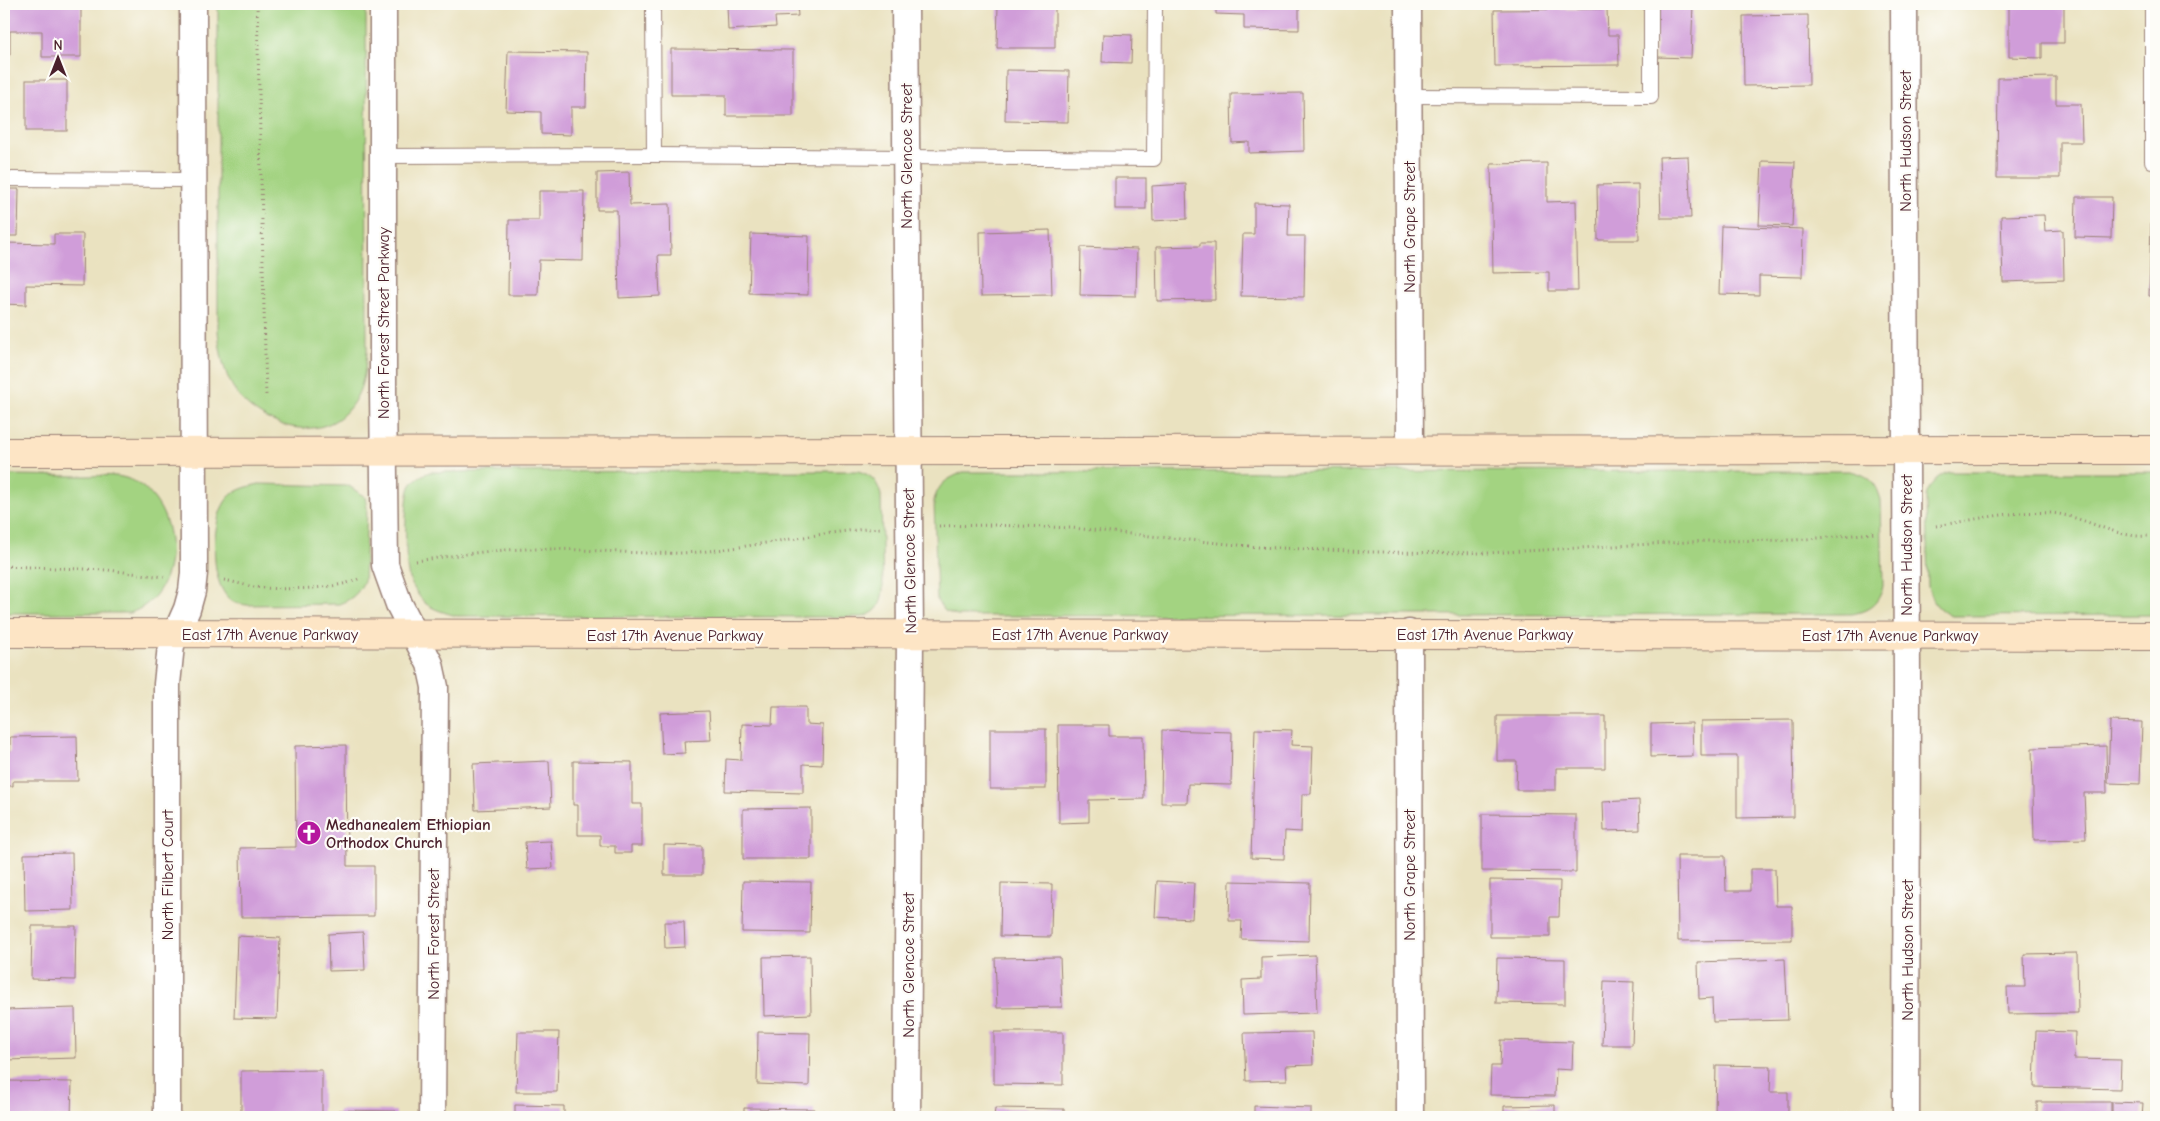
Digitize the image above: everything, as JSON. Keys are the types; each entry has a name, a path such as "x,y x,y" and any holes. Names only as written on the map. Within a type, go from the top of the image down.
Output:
{"main road":[{"path":"4,452 2156,450"},
{"name":"East 17th Avenue Parkway","path":"4,633 910,635 1409,633 2156,636"}],"street":[{"path":"192,4 193,452"},
{"name":"North Forest Street Parkway","path":"383,4 385,565 399,604 416,634"},
{"name":"North Glencoe Street","path":"905,4 910,635 907,1117"},
{"name":"North Grape Street","path":"1408,4 1410,450"},
{"name":"North Hudson Street","path":"1904,4 1907,636 1906,1117"},
{"name":"North Filbert Court","path":"166,1117 166,684 168,662 175,633 187,609 192,592 194,573 193,452"},
{"name":"North Grape Street","path":"1409,633 1410,1117"},
{"name":"North Forest Street","path":"416,634 430,664 435,687 432,1117"}],"lane":[{"path":"654,4 654,155"},
{"path":"383,156 654,155 1154,159 1155,4"},
{"path":"1409,96 1651,97 1651,4"},
{"path":"2152,4 2152,161 2156,161"},
{"path":"4,179 192,180"}],"path":[{"path":"257,4 266,396"},
{"path":"4,566 108,570 171,578 194,573 255,587 305,588 350,583 385,565 488,552 543,548 651,553 699,552 814,535 908,527 993,525 1072,528 1258,547 1370,552 1487,553 1706,541 1795,540 1906,530 2025,513 2052,513 2091,522 2108,530 2121,533 2156,535"}],"green space":[{"path":"218,4 366,4 367,352 364,376 356,399 346,412 333,422 318,427 286,426 256,412 243,401 234,389 223,361 218,331"},
{"path":"858,471 867,474 873,479 881,495 883,591 878,608 863,617 457,616 425,603 415,589 408,573 406,528 409,491 415,480 430,472"},
{"path":"1850,471 1871,480 1877,488 1881,500 1883,586 1879,598 1872,606 1852,614 957,616 945,611 937,601 934,500 944,482 963,472"},
{"path":"1948,472 2156,472 2156,615 1951,616 1946,613 1936,604 1928,587 1926,496 1934,481"},
{"path":"4,475 116,476 126,478 145,488 158,504 167,524 170,546 169,567 161,587 148,603 130,613 4,613"},
{"path":"259,484 349,486 365,497 367,508 364,581 354,596 339,604 246,605 235,603 226,596 216,571 215,540 220,512 228,498 235,492"}],"building":[{"path":"4,4 81,4 81,57 42,57 42,31 10,31 10,55 4,56"},
{"path":"727,4 797,4 798,16 775,17 776,27 728,30"},
{"path":"998,4 1055,4 1055,48 997,48"},
{"path":"1216,4 1299,4 1299,30 1244,29 1244,15 1216,14"},
{"path":"1656,4 1693,4 1691,58 1656,57"},
{"path":"2009,4 2064,4 2064,43 2042,43 2042,58 2009,57"},
{"path":"1607,9 1608,35 1618,35 1619,65 1495,66 1494,10"},
{"path":"1808,15 1809,85 1744,86 1743,16"},
{"path":"1103,34 1132,35 1131,63 1102,62"},
{"path":"671,49 793,50 793,116 726,116 726,95 671,95"},
{"path":"508,51 587,52 586,107 571,107 571,135 541,134 541,112 506,111"},
{"path":"1006,70 1069,71 1068,122 1005,121"},
{"path":"2056,77 2056,104 2081,104 2082,142 2060,142 2060,178 1997,178 1998,78"},
{"path":"26,80 67,80 67,131 26,131"},
{"path":"1303,93 1304,151 1249,153 1249,142 1232,143 1231,94"},
{"path":"1688,156 1691,218 1661,218 1659,157"},
{"path":"1762,161 1795,162 1792,226 1759,225"},
{"path":"1547,163 1547,202 1576,201 1578,291 1549,291 1549,272 1493,273 1491,164"},
{"path":"629,172 630,205 670,204 671,255 658,255 660,296 619,298 617,210 597,210 597,173"},
{"path":"1115,178 1146,178 1146,209 1115,209"},
{"path":"1186,184 1187,219 1153,221 1152,186"},
{"path":"1638,184 1639,240 1598,240 1597,185"},
{"path":"4,189 19,189 18,236 4,236"},
{"path":"539,191 584,191 583,261 539,260 538,295 508,295 509,220 539,220"},
{"path":"2076,197 2112,197 2111,238 2075,237"},
{"path":"1254,203 1289,204 1288,236 1305,236 1304,297 1241,296 1243,234 1254,234"},
{"path":"2044,215 2045,231 2063,230 2064,280 2003,282 2001,216"},
{"path":"2151,221 2156,222 2156,296 2149,296"},
{"path":"1721,226 1803,229 1802,277 1759,276 1759,295 1719,294"},
{"path":"1050,230 1052,295 981,296 980,232"},
{"path":"54,234 83,234 82,286 26,285 26,305 4,304 4,243 54,244"},
{"path":"751,234 809,236 808,295 749,293"},
{"path":"1200,243 1214,243 1215,300 1157,301 1156,247 1200,246"},
{"path":"1081,247 1137,249 1136,296 1080,295"},
{"path":"773,707 806,707 806,724 823,725 822,765 803,764 803,793 725,791 726,759 741,760 742,724 772,725"},
{"path":"709,711 711,740 684,741 685,753 662,754 660,713"},
{"path":"1497,716 1605,716 1605,768 1556,768 1556,790 1516,790 1517,761 1497,761"},
{"path":"1793,720 1794,817 1737,818 1737,756 1701,756 1701,721"},
{"path":"2110,721 2142,722 2140,784 2108,783"},
{"path":"1692,723 1693,756 1651,757 1651,724"},
{"path":"1058,725 1109,725 1109,736 1143,736 1144,799 1089,800 1089,822 1059,823"},
{"path":"990,729 1046,729 1046,789 990,789"},
{"path":"1255,729 1292,730 1291,745 1313,746 1311,794 1302,794 1301,832 1285,831 1284,859 1251,858"},
{"path":"1162,730 1232,732 1231,785 1188,784 1187,803 1161,803"},
{"path":"77,736 78,781 13,781 13,786 4,786 4,753 10,752 10,737"},
{"path":"346,745 347,866 374,866 374,916 241,917 240,848 296,847 295,746"},
{"path":"2106,746 2107,793 2084,793 2086,839 2034,840 2032,748"},
{"path":"549,761 551,807 475,810 473,764"},
{"path":"573,761 632,762 632,804 642,804 642,846 631,846 631,853 615,853 615,846 600,846 600,835 578,835 578,805 573,805"},
{"path":"1639,800 1640,830 1604,831 1603,802"},
{"path":"811,808 811,859 743,859 743,809"},
{"path":"1482,814 1576,815 1576,872 1482,871"},
{"path":"551,841 553,868 527,869 525,842"},
{"path":"664,845 702,846 702,875 664,875"},
{"path":"72,853 73,910 25,911 24,854"},
{"path":"1677,856 1725,856 1726,891 1750,891 1750,869 1775,869 1776,906 1792,906 1792,940 1678,941"},
{"path":"1490,880 1560,881 1559,917 1550,917 1550,937 1490,937"},
{"path":"743,881 811,882 810,933 742,932"},
{"path":"1157,881 1194,883 1192,919 1155,917"},
{"path":"1230,881 1310,883 1309,941 1241,939 1242,921 1229,921"},
{"path":"1001,883 1052,884 1051,937 1000,936"},
{"path":"664,922 684,922 685,947 665,948"},
{"path":"32,926 76,926 75,980 31,979"},
{"path":"363,932 365,970 329,971 328,934"},
{"path":"237,936 280,938 277,1019 234,1018"},
{"path":"2077,953 2078,1013 2008,1014 2007,987 2025,987 2024,954"},
{"path":"1315,955 1317,1013 1243,1015 1242,980 1261,979 1261,957"},
{"path":"810,956 811,1014 764,1016 763,957"},
{"path":"1060,957 1062,1007 997,1008 995,958"},
{"path":"1497,958 1565,959 1565,1004 1496,1003"},
{"path":"1785,959 1788,1020 1713,1022 1712,998 1699,999 1698,962"},
{"path":"1604,981 1634,982 1632,1045 1602,1045"},
{"path":"75,1008 76,1058 6,1060 4,1010"},
{"path":"2036,1031 2075,1032 2074,1059 2121,1060 2120,1089 2034,1087"},
{"path":"518,1032 559,1032 557,1092 516,1092"},
{"path":"758,1032 810,1033 809,1086 757,1084"},
{"path":"994,1032 1063,1032 1063,1085 994,1084"},
{"path":"1312,1032 1313,1065 1286,1066 1287,1080 1246,1081 1244,1033"},
{"path":"1501,1040 1573,1042 1572,1070 1556,1069 1555,1096 1490,1095 1491,1066 1500,1066"},
{"path":"1716,1065 1771,1066 1770,1092 1788,1092 1788,1117 1715,1117"},
{"path":"322,1070 322,1117 241,1117 241,1071"},
{"path":"5,1081 72,1082 71,1117 5,1117"},
{"path":"2037,1102 2111,1102 2111,1117 2037,1117"},
{"path":"2112,1102 2143,1103 2142,1117 2112,1117"},
{"path":"515,1105 564,1106 564,1117 515,1117"},
{"path":"1555,1105 1555,1117 1504,1117 1504,1106"},
{"path":"1254,1106 1311,1108 1311,1117 1254,1117"},
{"path":"744,1108 814,1109 814,1117 744,1117"},
{"path":"995,1108 1064,1109 1064,1117 994,1117"},
{"path":"338,1110 396,1111 396,1117 338,1117"}],"place":[{"name":"Medhanealem Ethiopian Orthodox Church","path":"309,833"}]}
